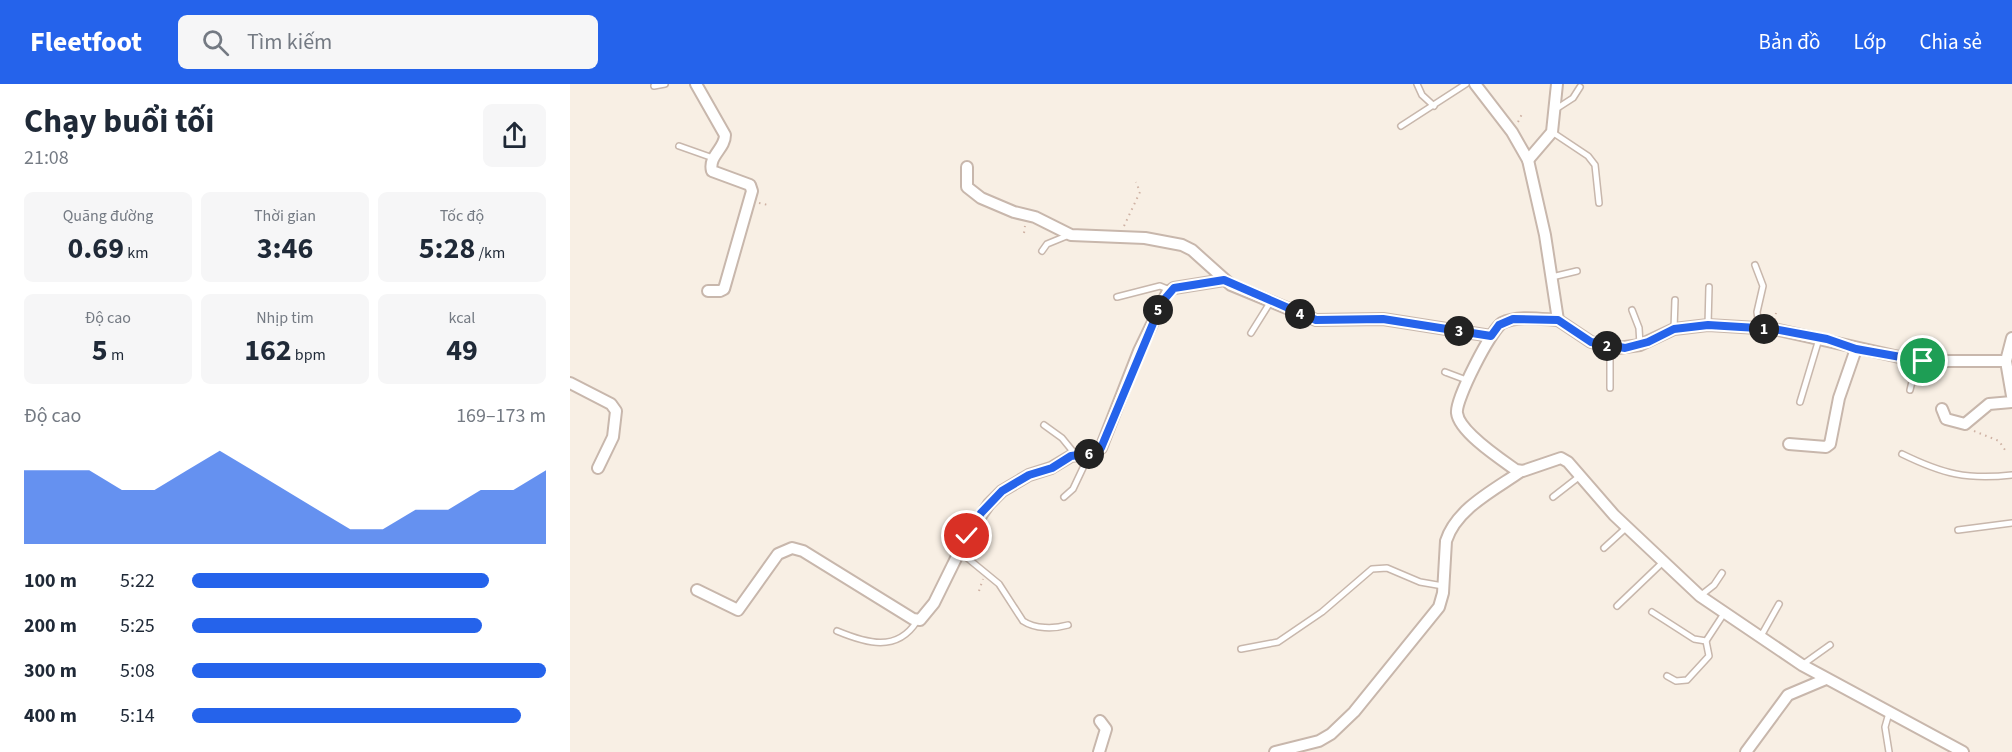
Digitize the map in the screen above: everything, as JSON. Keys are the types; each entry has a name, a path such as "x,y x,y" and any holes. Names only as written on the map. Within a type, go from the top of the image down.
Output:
{"street":[{"path":"696,84 725,135 725,142 713,158 711,168 714,173 750,184 752,191 724,289 708,291"},
{"path":"1475,84 1512,132 1528,160 1552,277 1558,320"},
{"path":"1528,160 1552,132 1557,84"},
{"path":"967,167 966,187 972,193 1014,212 1035,217 1071,235 1169,241 1182,245 1215,269 1224,280 1316,320 1383,319 1491,336"},
{"path":"697,591 736,610 740,609 778,554 792,548 803,551 917,621 934,603 981,513 1002,491 1029,475 1052,468 1076,456 1091,453 1103,444 1139,351 1162,302 1171,290 1224,280"},
{"path":"1520,472 1462,426 1457,409 1491,336 1499,325 1513,319 1558,320 1591,342 1610,347 1625,348 1640,345 1674,329 1708,325 1774,329 1917,361 2006,361"},
{"path":"2012,338 2006,361 2012,396"},
{"path":"1789,444 1826,447 1830,444 1839,398 1856,349"},
{"path":"570,383 611,404 616,411 613,437 598,468"},
{"path":"1942,409 1946,419 1965,424 1989,404 2012,402"},
{"path":"1275,752 1319,741 1331,734 1354,712 1377,681 1434,615 1442,602 1449,534 1476,502 1520,472 1561,459 1569,462 1627,527 1700,596 1802,665 1963,752"},
{"path":"1746,752 1788,695 1826,679"},
{"path":"1099,752 1106,729 1100,721"}],"lane":[{"path":"654,86 666,84"},
{"path":"1418,84 1422,95 1434,106"},
{"path":"1401,126 1466,84"},
{"path":"1554,110 1573,98 1580,87"},
{"path":"1552,132 1588,156 1595,165 1599,203"},
{"path":"679,146 713,158"},
{"path":"1042,251 1047,244 1071,235"},
{"path":"1755,265 1763,286 1757,312 1759,329"},
{"path":"1552,277 1577,271"},
{"path":"1117,297 1164,286 1171,290"},
{"path":"1708,325 1709,287"},
{"path":"1674,329 1675,300"},
{"path":"1251,333 1271,301"},
{"path":"1632,310 1639,328 1640,345"},
{"path":"1800,402 1820,338"},
{"path":"1610,347 1610,388"},
{"path":"1910,390 1917,361"},
{"path":"1445,372 1469,381"},
{"path":"1044,425 1062,438 1076,456"},
{"path":"1064,498 1072,489 1091,453"},
{"path":"1902,454 1933,470 1956,476 1979,478 2012,474"},
{"path":"1553,497 1580,476"},
{"path":"1958,530 2012,523"},
{"path":"1604,548 1627,527"},
{"path":"960,552 999,584 1023,621 1045,627 1057,628 1068,625"},
{"path":"1617,606 1663,562"},
{"path":"1241,650 1278,642 1322,612 1372,569 1388,568 1420,582 1444,586"},
{"path":"1700,596 1714,585 1722,573"},
{"path":"1761,636 1779,604"},
{"path":"1652,612 1685,634 1706,641"},
{"path":"1667,676 1676,681 1687,680 1709,656 1706,641 1725,612"},
{"path":"837,632 862,642 884,643 910,632 917,621"},
{"path":"1802,665 1830,645"},
{"path":"1889,712 1884,727 1889,752"},
{"path":"1314,752 1319,741"}],"path":[{"path":"1122,237 1127,215 1140,192 1136,182"},
{"path":"1965,424 1977,433 1999,441 2005,450"}],"route":[{"path":"967,536 981,513 1002,491 1029,475 1061,464 1071,456 1093,453 1101,448 1139,351 1167,293 1174,288 1217,283 1224,280 1316,320 1383,319 1491,336 1499,325 1513,319 1558,320 1591,342 1618,348 1640,345 1674,329 1708,325 1774,329 1827,339 1856,349 1923,361"}]}
